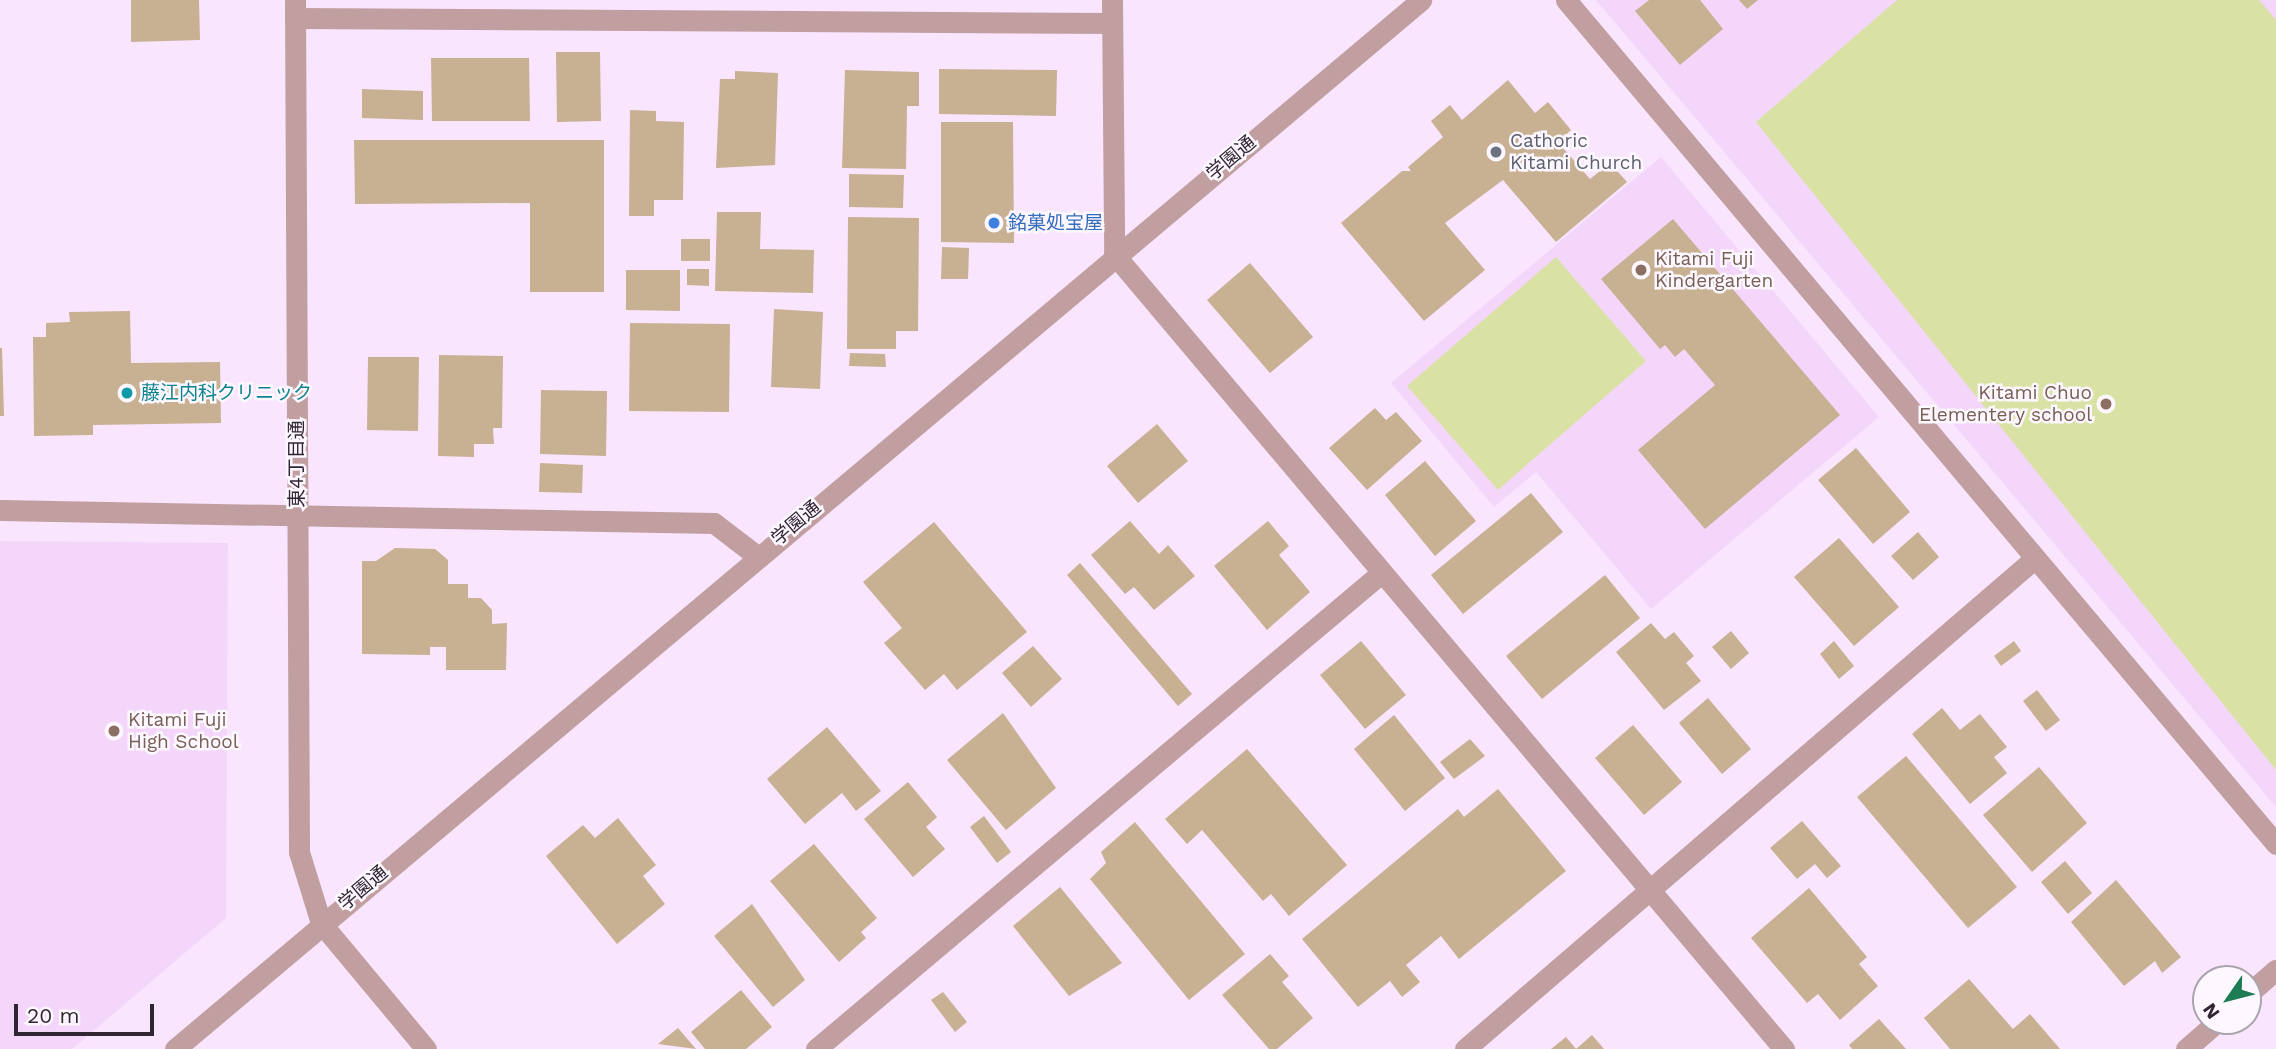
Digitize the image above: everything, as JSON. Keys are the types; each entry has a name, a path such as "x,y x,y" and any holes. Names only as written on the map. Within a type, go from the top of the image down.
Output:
{"street":[{"path":"1112,0 1114,254 1380,574 1784,1049"},
{"name":"学園通","path":"175,1049 1114,254 1421,0"},
{"path":"1566,0 2276,844"},
{"path":"295,9 1112,23"},
{"name":"東4丁目通","path":"295,9 299,852 321,923"},
{"path":"0,510 297,511 714,523 757,556"},
{"path":"1465,1049 1652,892 2034,559"},
{"path":"816,1049 1380,574"},
{"path":"321,923 426,1049"},
{"path":"2262,982 2276,970"},
{"path":"2186,1049 2202,1035"}],"shaded area":[{"name":"Kitami Chuo Elementery school","path":"1596,0 2276,0 2276,807"},
{"name":"Kitami Fuji Kindergarten","path":"1661,157 1879,417 1651,609 1536,472 1494,507 1391,383"},
{"name":"Kitami Fuji High School","path":"0,541 228,543 226,918 72,1049 0,1049"}],"green space":[{"name":"Kitami Chuo Elementery school","path":"1897,0 2259,0 2276,20 2276,770 1756,122"},
{"path":"1556,257 1646,361 1498,490 1407,386"}],"building":[{"path":"131,0 199,0 200,40 131,42"},
{"path":"1649,0 1700,0 1723,29 1680,65 1635,11"},
{"path":"1739,0 1758,0 1747,9"},
{"path":"556,52 600,52 601,121 557,122"},
{"path":"431,58 529,58 530,121 432,121"},
{"path":"939,69 1057,70 1056,116 939,114"},
{"path":"845,70 919,72 919,106 907,106 906,169 842,168"},
{"path":"735,71 778,73 775,165 716,168 720,79 735,79"},
{"name":"Cathoric Kitami Church","path":"1508,80 1535,113 1548,102 1571,130 1558,142 1590,179 1610,163 1627,182 1556,242 1503,180 1445,223 1485,270 1424,321 1341,223 1402,171 1411,171 1408,167 1443,137 1431,121 1450,105 1462,120"},
{"path":"362,89 423,91 423,120 362,118"},
{"path":"630,110 656,111 656,121 684,122 683,200 654,200 654,216 629,216"},
{"path":"941,122 1013,122 1014,243 941,242"},
{"path":"354,140 604,140 604,292 530,292 530,203 355,204"},
{"path":"849,174 904,175 903,208 849,207"},
{"path":"717,212 761,212 760,249 814,250 813,293 715,291"},
{"path":"848,217 919,218 918,331 896,331 896,349 847,349"},
{"path":"1673,219 1840,415 1705,529 1638,450 1715,385 1684,349 1675,357 1665,345 1660,349 1601,279"},
{"path":"681,239 710,239 710,261 681,261"},
{"path":"942,247 969,248 968,279 941,279"},
{"path":"1250,263 1313,337 1270,373 1207,300"},
{"path":"687,269 709,269 709,286 687,285"},
{"path":"626,270 680,270 680,311 626,310"},
{"path":"774,309 823,312 820,389 771,387"},
{"name":"藤江内科クリニック","path":"130,311 131,363 220,362 221,423 93,425 93,435 34,436 33,337 46,337 46,323 70,322 69,312"},
{"path":"630,323 730,324 729,412 629,411"},
{"path":"2,348 4,416 0,416"},
{"path":"850,353 885,354 886,367 849,366"},
{"path":"439,355 503,356 502,428 493,428 494,444 474,444 474,457 438,456"},
{"path":"368,357 419,357 418,431 367,430"},
{"path":"541,390 607,391 606,456 540,454"},
{"path":"1375,408 1386,420 1396,412 1422,441 1367,490 1329,448"},
{"path":"1157,424 1188,461 1138,503 1107,466"},
{"path":"1856,448 1910,512 1873,544 1818,480"},
{"path":"1425,461 1476,521 1435,556 1385,495"},
{"path":"540,463 583,465 582,493 539,492"},
{"path":"1531,493 1563,532 1463,614 1431,575"},
{"path":"1130,521 1159,554 1168,545 1195,576 1154,610 1134,587 1125,594 1091,555"},
{"path":"1268,521 1289,546 1279,555 1310,592 1267,630 1214,566"},
{"path":"934,522 1027,632 957,690 944,674 925,690 884,643 902,628 863,582"},
{"path":"1918,532 1939,557 1913,580 1891,556"},
{"path":"1839,538 1899,607 1854,646 1794,577"},
{"path":"395,548 435,549 448,560 448,584 468,584 468,598 481,598 492,610 492,624 507,623 506,670 446,670 446,647 430,647 430,655 362,654 362,561 376,561"},
{"path":"1080,563 1192,694 1178,706 1067,575"},
{"path":"1605,575 1640,618 1542,699 1506,656"},
{"path":"1651,623 1665,639 1674,632 1694,656 1686,663 1701,681 1664,710 1616,652"},
{"path":"1731,631 1749,653 1731,669 1712,647"},
{"path":"1361,641 1406,695 1365,729 1320,675"},
{"path":"1834,641 1854,666 1839,679 1820,654"},
{"path":"2014,641 2021,651 2001,666 1994,656"},
{"path":"1033,646 1062,679 1031,707 1002,673"},
{"path":"2037,690 2060,720 2046,731 2023,701"},
{"path":"1708,698 1751,749 1722,774 1679,723"},
{"path":"1942,708 1960,730 1980,714 2007,747 1994,757 2007,773 1970,804 1912,734"},
{"path":"1003,713 1056,788 1006,830 947,760"},
{"path":"1394,715 1445,778 1405,811 1354,749"},
{"path":"1633,725 1682,782 1644,815 1595,758"},
{"path":"827,727 881,791 856,811 842,793 805,824 767,779"},
{"path":"1470,739 1485,756 1454,779 1440,762"},
{"path":"1247,749 1347,865 1289,916 1271,894 1263,901 1202,830 1187,844 1165,819"},
{"path":"1906,756 2017,887 1968,928 1857,797"},
{"path":"2039,767 2087,823 2032,872 1983,815"},
{"path":"908,782 937,817 926,827 945,849 913,877 864,819"},
{"path":"1498,789 1566,871 1459,959 1441,936 1406,965 1420,982 1402,997 1390,981 1358,1007 1302,939 1458,809 1464,817"},
{"path":"984,816 1011,852 997,863 970,827"},
{"path":"618,818 656,865 643,876 665,904 617,944 546,856 583,825 595,838"},
{"path":"1802,821 1841,866 1827,878 1815,864 1797,879 1770,848"},
{"path":"1135,822 1245,954 1189,1000 1090,879 1106,863 1101,852"},
{"path":"814,844 877,918 861,932 866,938 839,962 770,881"},
{"path":"2065,861 2092,893 2068,914 2041,882"},
{"path":"2116,880 2181,957 2162,973 2155,961 2124,986 2071,922"},
{"path":"1060,887 1122,963 1069,996 1013,926"},
{"path":"1809,888 1867,957 1859,964 1878,986 1840,1020 1818,994 1807,1003 1751,938"},
{"path":"752,904 805,980 773,1007 714,936"},
{"path":"1270,954 1289,976 1282,982 1313,1018 1277,1049 1269,1049 1222,995"},
{"path":"1969,979 2013,1029 2030,1014 2060,1049 1950,1049 1924,1018"},
{"path":"741,990 772,1027 746,1049 705,1049 691,1032"},
{"path":"943,992 967,1022 955,1032 931,1000"},
{"path":"1879,1019 1906,1049 1852,1049 1849,1045"},
{"path":"678,1028 696,1049 658,1044"},
{"path":"1592,1035 1604,1049 1576,1049"},
{"path":"1566,1037 1576,1049 1551,1049"}],"place":[{"name":"Cathoric Kitami Church","path":"1496,152"},
{"name":"銘菓処宝屋","path":"994,223"},
{"name":"Kitami Fuji Kindergarten","path":"1641,270"},
{"name":"藤江内科クリニック","path":"127,393"},
{"name":"Kitami Chuo Elementery school","path":"2106,404"},
{"name":"Kitami Fuji High School","path":"114,731"}]}
